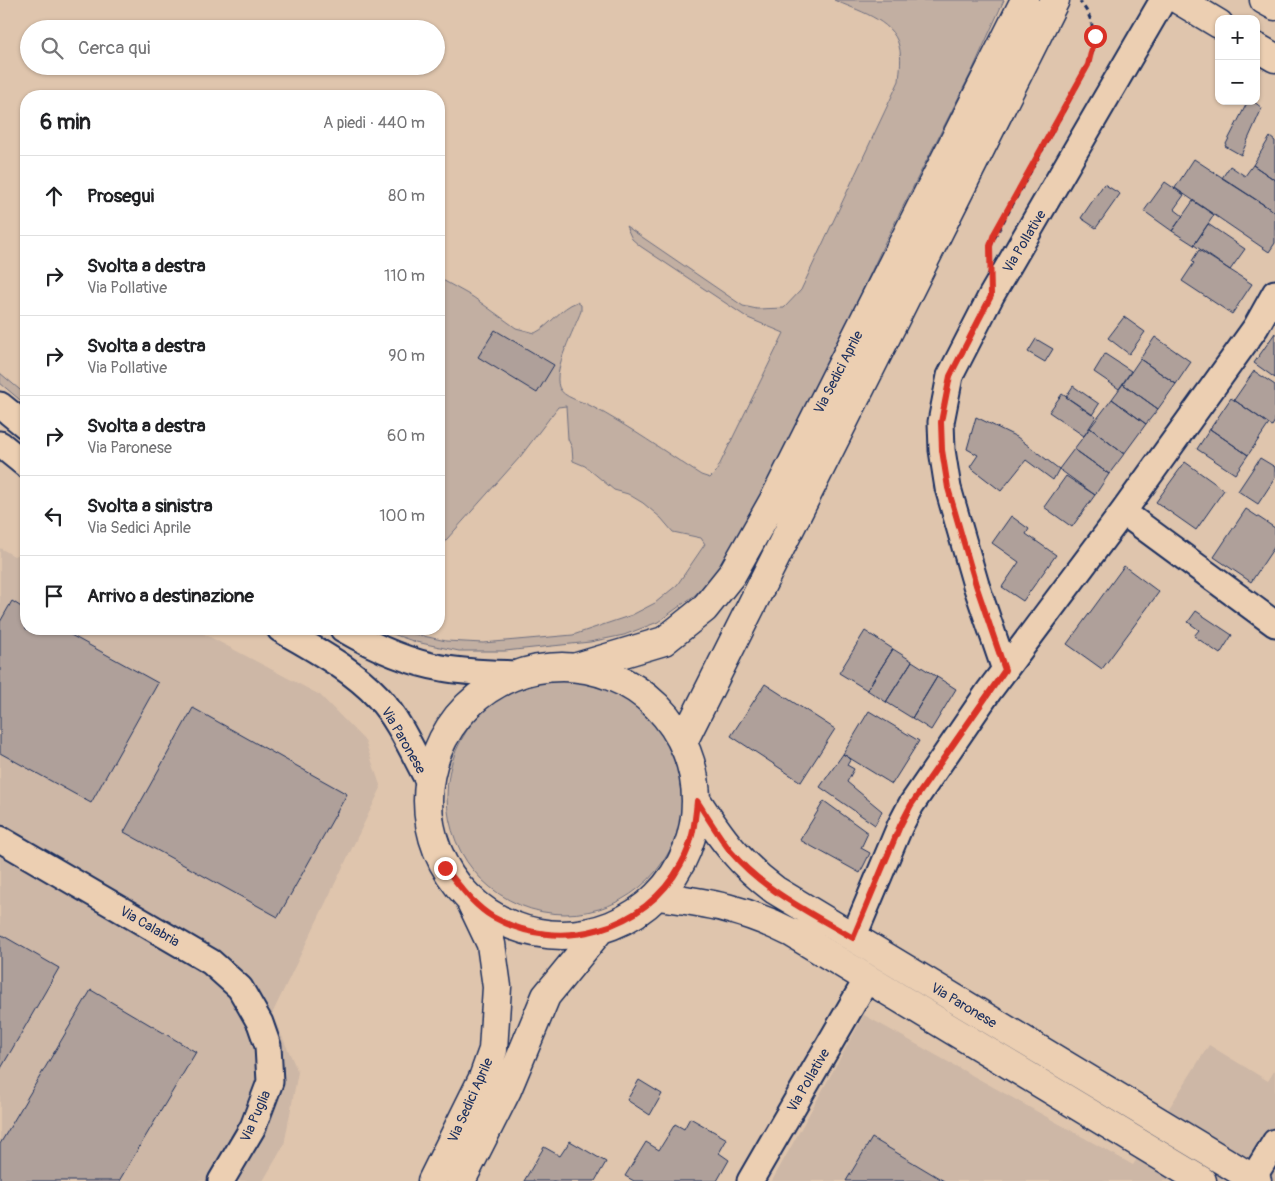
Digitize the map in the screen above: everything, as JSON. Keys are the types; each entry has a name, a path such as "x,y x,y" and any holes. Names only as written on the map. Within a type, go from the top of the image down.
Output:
{"main road":[{"path":"1179,0 1215,22"},
{"path":"1264,0 1275,6"},
{"name":"Via Sedici Aprile","path":"575,667 664,640 704,609 732,574 775,498 1024,2"},
{"name":"Via Sedici Aprile","path":"683,742 1051,9"},
{"path":"1260,49 1275,58"},
{"name":"Via Sedici Aprile","path":"575,667 606,674 637,689 658,707 683,742 695,780 697,801 694,824 682,863 658,896 638,912 600,930 571,935 545,934 515,927 492,916 471,900 445,868 435,846 430,825 429,782 442,739 468,705 486,690 519,674 544,668 575,667"},
{"name":"Via Paronese","path":"697,801 732,852 752,873 774,890 1255,1180"},
{"name":"Via Paronese","path":"658,896 713,903 767,920 1202,1181"},
{"name":"Via Sedici Aprile","path":"432,1181 483,1078 492,1050 496,1022 497,987 491,944 471,900"},
{"name":"Via Sedici Aprile","path":"461,1181 507,1090 546,996 600,930"}],"street":[{"name":"Via Pollative","path":"1005,670 976,585 948,488 942,450 941,422 946,392 950,376 991,296 1163,0"},
{"path":"853,938 900,826 911,805 1005,670 1123,512 1256,327 1275,293"},
{"path":"0,405 20,421"},
{"path":"0,444 20,460"},
{"path":"1123,512 1275,624"},
{"name":"Via Paronese","path":"290,635 356,676 377,696 395,719 429,782"},
{"path":"354,635 373,646 416,662 443,668 519,674"},
{"name":"Via Calabria","path":"0,839 211,962 240,988 260,1023 268,1046"},
{"name":"Via Pollative","path":"750,1181 867,979"},
{"name":"Via Puglia","path":"220,1181 253,1127 270,1082 268,1046"},
{"path":"1255,1180 1275,1142"}],"path":[{"path":"990,256 990,246 994,234 1088,65 1095,36 1088,14 1078,0"}],"shaded area":[{"path":"834,0 1004,0 972,71 885,242 819,384 746,529 722,566 695,595 658,622 624,635 590,642 505,651 459,651 416,642 396,635 419,635 446,641 483,643 573,635 632,615 655,603 677,585 705,544 701,538 673,532 661,518 643,503 628,494 614,490 585,466 573,461 572,448 568,439 566,406 558,407 520,457 445,541 445,281 473,297 516,328 535,333 566,308 577,302 581,305 581,311 565,349 559,370 558,379 561,391 569,397 605,414 701,475 710,478 716,472 784,333 748,318 640,246 632,239 626,226 743,306 757,309 784,308 801,290 899,81 900,50 895,37 881,22"},
{"path":"0,373 20,390 20,400 0,383"},
{"path":"0,548 14,556 20,553 20,635 206,635 320,695 365,741 381,788 272,1014 298,1072 284,1145 263,1181 0,1181"},
{"path":"553,678 577,678 599,683 621,692 649,712 663,730 674,751 681,773 683,796 681,819 674,841 663,862 649,880 621,900 599,909 577,914 553,914 531,909 509,900 481,880 461,852 452,830 447,808 447,784 452,762 461,740 481,712 509,692 531,683"},
{"path":"864,1015 1133,1165 1209,1045 1268,1081 1275,1070 1275,1181 772,1181"}],"building":[{"path":"1246,105 1258,105 1262,108 1241,155 1225,146"},
{"path":"1270,137 1275,141 1275,180 1253,165"},
{"path":"1194,159 1275,212 1275,243 1269,252 1175,188"},
{"path":"1253,165 1275,180 1275,212 1222,178 1230,166 1245,176"},
{"path":"1165,182 1184,195 1174,209 1183,216 1172,231 1144,211"},
{"path":"1104,184 1120,194 1096,228 1081,218"},
{"path":"1193,201 1214,215 1194,245 1172,231"},
{"path":"1208,224 1245,249 1230,270 1194,245"},
{"path":"1199,250 1252,284 1232,314 1182,281 1194,263 1192,261"},
{"path":"1124,317 1145,332 1129,354 1108,338"},
{"path":"495,330 554,365 537,393 478,357"},
{"path":"1275,333 1275,378 1254,363"},
{"path":"1155,337 1191,362 1176,384 1140,359"},
{"path":"1036,339 1053,349 1045,362 1028,352"},
{"path":"1105,354 1131,371 1119,389 1094,372"},
{"path":"1140,359 1176,384 1158,409 1123,384"},
{"path":"1254,371 1275,385 1275,421 1272,426 1234,400"},
{"path":"1123,384 1158,409 1146,424 1112,399"},
{"path":"1073,386 1099,404 1092,415 1066,397"},
{"path":"1062,394 1096,417 1084,436 1049,412"},
{"path":"1231,398 1269,424 1248,455 1210,429"},
{"path":"1112,399 1146,424 1124,454 1090,428"},
{"path":"976,417 1017,437 1059,469 1053,480 1026,460 1001,491 970,467 978,455 967,449"},
{"path":"1090,428 1124,454 1109,474 1074,449"},
{"path":"1210,429 1248,455 1235,474 1197,449"},
{"path":"1074,449 1109,474 1095,495 1059,469"},
{"path":"1260,458 1275,467 1275,478 1258,504 1238,491"},
{"path":"1185,462 1224,490 1196,530 1156,502"},
{"path":"1066,476 1095,495 1072,527 1044,507"},
{"path":"1246,509 1275,528 1275,546 1251,582 1214,557"},
{"path":"1011,516 1029,529 1026,534 1056,555 1023,601 1002,587 1019,562 992,543"},
{"path":"1124,566 1159,592 1102,669 1067,644"},
{"path":"12,601 20,606 20,635 71,635 158,683 91,803 0,753 0,622"},
{"path":"1196,611 1232,635 1220,654 1194,636 1199,630 1188,622"},
{"path":"865,631 893,649 867,690 839,673"},
{"path":"893,649 912,661 886,702 867,690"},
{"path":"912,661 937,677 912,718 886,702"},
{"path":"937,677 956,689 931,730 912,718"},
{"path":"765,684 835,729 801,782 731,736"},
{"path":"193,708 347,794 278,917 124,832"},
{"path":"869,711 919,741 892,784 843,754"},
{"path":"843,754 851,759 847,765 854,769 847,782 882,811 875,825 820,787"},
{"path":"824,801 868,833 861,848 870,853 860,873 800,840"},
{"path":"0,934 59,968 0,1070"},
{"path":"91,990 196,1052 119,1181 0,1181 0,1144"},
{"path":"639,1080 662,1094 650,1115 627,1100"},
{"path":"690,1118 727,1139 719,1153 729,1160 717,1181 634,1181 625,1176 646,1142 659,1150 675,1124 684,1129"},
{"path":"872,1138 944,1181 846,1181"},
{"path":"570,1141 606,1162 595,1181 524,1181 544,1147 560,1156"}],"route":[{"path":"445,868 471,900 492,916 515,927 545,934 571,935 600,930 638,912 658,896 671,880 682,863 689,845 697,801 732,852 752,873 774,890 853,938 900,826 911,805 1005,670 976,585 948,488 942,450 941,422 950,376 991,296 990,246 994,234 1088,65 1095,36"}]}
